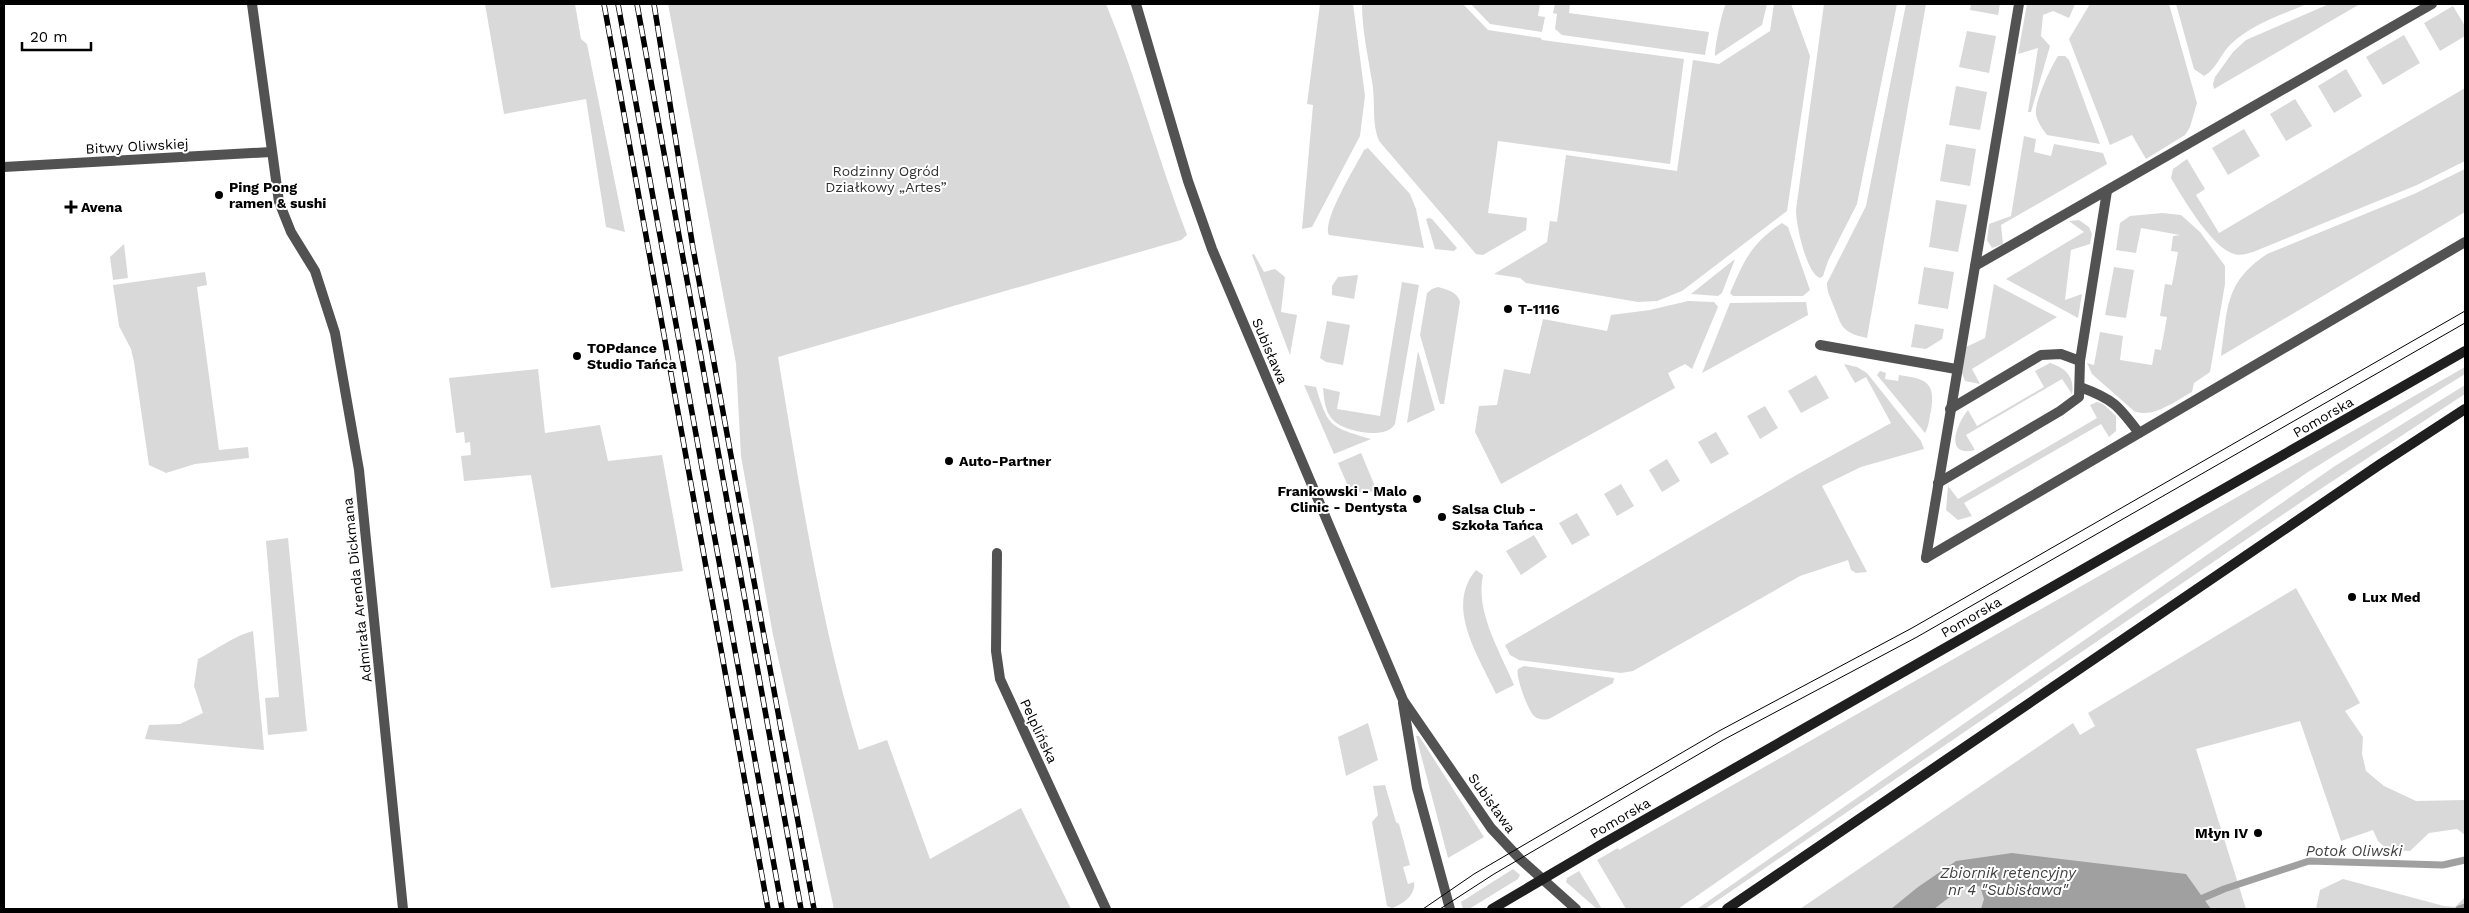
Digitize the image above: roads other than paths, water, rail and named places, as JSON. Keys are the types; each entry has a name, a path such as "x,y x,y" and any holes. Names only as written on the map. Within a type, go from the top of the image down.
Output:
{"main road":[{"name":"Pomorska","path":"1492,909 2465,351"},
{"path":"1727,909 2379,465 2465,409"}],"street":[{"path":"252,4 271,152"},
{"name":"Subisława","path":"1136,4 1188,182 1212,249 1403,700 1491,828 1542,879 1576,909"},
{"path":"2018,4 1926,558 2465,242"},
{"path":"1975,266 2432,4"},
{"name":"Bitwy Oliwskiej","path":"4,167 271,152"},
{"name":"Admirała Arenda Dickmana","path":"271,152 279,202 291,232 315,271 335,333 359,470 403,909"},
{"path":"1938,482 2060,411 2079,397 2080,361 2107,191"},
{"path":"1820,345 1956,369"},
{"path":"1950,409 2041,356 2062,354 2080,361"},
{"path":"2080,387 2105,396 2118,406 2139,433"},
{"name":"Pelplińska","path":"997,553 996,651 1000,679 1106,909"},
{"name":"Subisława","path":"1403,700 1417,788 1450,909"}],"water":[{"name":"Zbiornik retencyjny nr 4 \"Subisława\"","path":"2012,853 2186,874 2211,909 1981,909 1984,899 1980,886 1963,887 1934,909 1891,909 1918,887 1956,861"}],"waterway":[{"name":"Potok Oliwski","path":"2194,909 2203,898 2224,889 2309,861 2443,865 2465,860"},
{"name":"Potok Oliwski","path":"2459,909 2465,907"}],"tram line":[{"path":"1423,909 1474,874 1719,731 1912,628 2465,311"},
{"path":"1440,909 1494,874 1723,740 1917,637 2465,323"}],"railway":[{"path":"604,4 768,909"},
{"path":"618,4 782,909"},
{"path":"637,4 801,909"},
{"path":"654,4 693,248 814,909"}],"place":[{"name":"Ping Pong ramen & sushi","path":"219,195"},
{"name":"Avena","path":"71,207"},
{"name":"T-1116","path":"1508,309"},
{"name":"TOPdance Studio Tańca","path":"577,356"},
{"name":"Auto-Partner","path":"949,461"},
{"name":"Frankowski - Malo Clinic - Dentysta","path":"1417,499"},
{"name":"Salsa Club - Szkoła Tańca","path":"1442,517"},
{"name":"Lux Med","path":"2352,597"},
{"name":"Młyn IV","path":"2258,833"}],"park label":[{"name":"Rodzinny Ogród Działkowy „Artes”","path":"886,180"}]}
